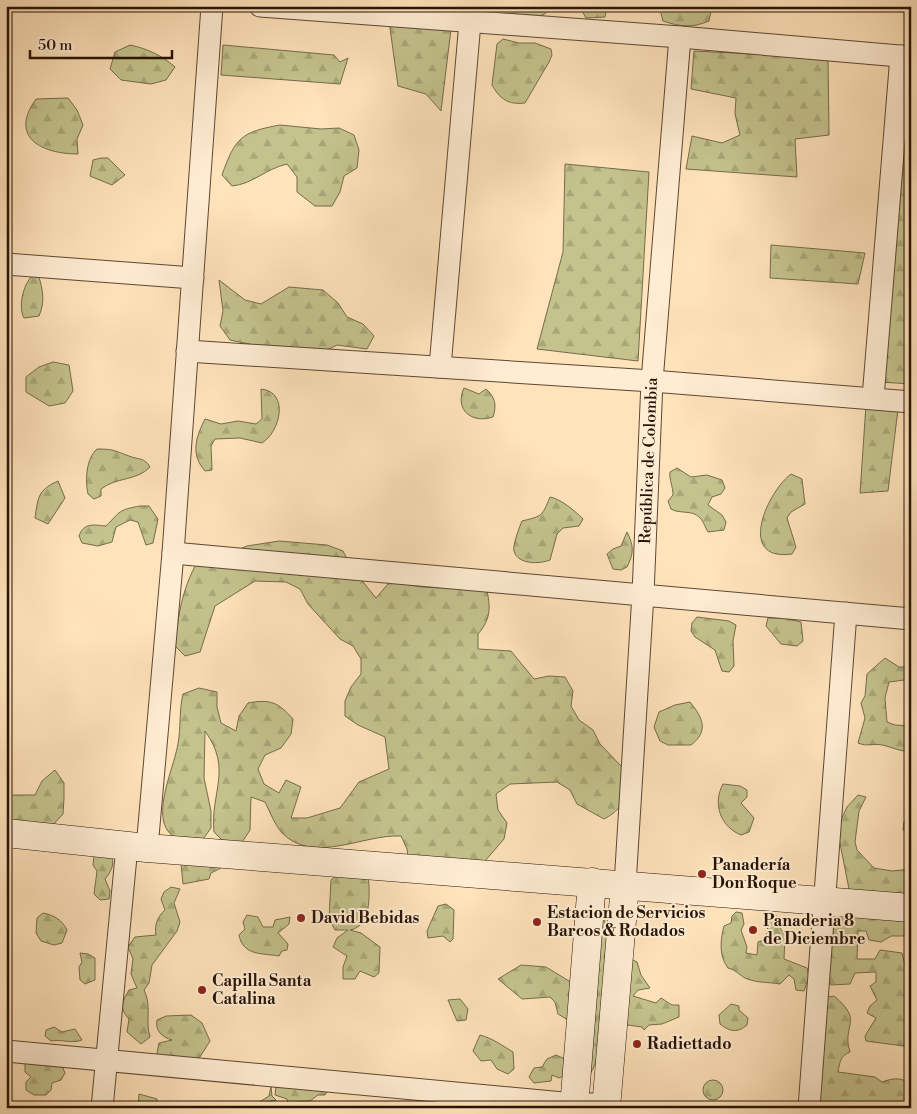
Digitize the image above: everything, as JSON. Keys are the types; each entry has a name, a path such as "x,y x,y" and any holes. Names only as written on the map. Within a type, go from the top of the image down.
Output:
{"street":[{"path":"102,1108 106,1061 137,847 173,553 212,6"},
{"path":"260,6 680,37 906,57 873,398"},
{"path":"440,367 470,22"},
{"name":"República de Colombia","path":"625,885 643,594 652,381 680,37"},
{"path":"6,264 193,278"},
{"path":"187,351 652,381 911,402"},
{"path":"173,553 911,619"},
{"path":"812,1107 846,613"},
{"path":"6,833 137,847 911,908"},
{"path":"574,1106 592,882"},
{"path":"6,1050 574,1106 606,1106 625,885"}],"green space":[{"path":"445,6 607,6 605,17 586,18 581,9 554,7 536,20 521,18 508,8 461,10"},
{"path":"659,6 712,6 709,21 686,26 663,21"},
{"path":"389,21 451,29 441,111 426,94 398,86"},
{"path":"503,39 519,43 535,43 551,49 552,55 549,62 525,103 514,103 505,100 492,85 497,44"},
{"path":"130,45 154,53 175,67 166,80 151,84 121,80 110,69 115,52"},
{"path":"223,45 334,55 340,62 348,58 340,84 221,75"},
{"path":"694,51 828,58 829,135 795,139 797,177 686,169 692,136 722,143 740,135 735,114 736,98 691,89"},
{"path":"911,67 911,384 879,382"},
{"path":"68,98 77,110 83,125 77,139 78,154 53,151 42,147 33,141 28,134 26,124 28,113 36,99"},
{"path":"280,125 321,129 339,128 354,135 359,150 357,168 344,176 340,192 332,206 315,206 297,192 297,177 287,164 239,185 232,186 222,175 231,153 241,139 256,131"},
{"path":"108,158 125,175 112,185 90,176 93,160"},
{"path":"565,164 649,172 638,361 537,349 563,252"},
{"path":"771,245 865,253 858,284 770,278"},
{"path":"32,276 39,277 43,301 39,316 24,318 21,308 22,296"},
{"path":"219,280 245,300 261,304 289,287 323,290 338,303 347,317 363,324 374,336 367,349 337,345 323,352 259,346 230,340 220,326 223,311"},
{"path":"53,362 69,365 73,391 65,403 49,406 26,392 26,377 39,367"},
{"path":"464,388 479,394 486,389 489,392 494,402 493,417 478,419 472,417 463,409 461,403"},
{"path":"261,389 270,392 276,397 279,405 279,413 274,430 262,443 240,438 215,439 211,446 212,470 205,471 197,458 196,445 205,419 221,424 238,421 256,424 262,419"},
{"path":"866,405 898,409 888,491 860,493"},
{"path":"97,449 107,449 141,459 150,467 139,475 107,485 101,489 101,496 94,499 88,494 87,476 91,458"},
{"path":"677,468 691,477 707,475 722,480 725,488 721,494 712,497 708,505 722,515 726,522 724,530 708,532 702,520 696,515 671,509 668,501 673,495 670,472"},
{"path":"791,474 802,479 805,504 791,512 787,518 796,547 792,554 775,554 765,547 761,537 762,524 766,509 773,495"},
{"path":"58,481 65,498 48,524 35,518 37,505 43,491"},
{"path":"550,497 572,509 583,519 579,526 563,528 557,534 550,560 535,563 520,559 516,556 514,549 521,523 541,514"},
{"path":"140,506 149,506 158,519 153,543 146,545 138,522 130,520 116,527 112,542 98,546 82,543 79,536 87,526 106,526 120,512"},
{"path":"627,532 632,550 629,562 627,567 621,570 613,569 607,554 621,546"},
{"path":"279,541 327,545 343,551 351,567 376,598 388,584 487,591 488,614 485,624 478,634 478,649 511,651 534,679 549,676 565,677 573,691 571,706 579,720 593,730 600,744 622,767 624,791 618,809 604,819 577,804 570,790 557,782 510,784 496,794 498,810 507,823 504,839 485,861 409,865 407,849 401,836 324,847 309,847 295,842 279,830 265,802 251,797 250,830 241,844 225,843 214,832 219,770 218,758 205,731 204,778 211,811 211,828 201,842 181,840 169,833 164,821 163,806 178,744 183,694 199,688 217,692 217,707 221,723 236,731 239,716 248,703 262,701 273,703 283,709 293,719 291,734 281,748 265,755 258,769 264,784 279,793 286,780 301,787 291,818 307,818 340,808 359,782 389,769 385,737 358,725 345,716 345,701 351,687 361,674 361,659 353,646 340,639 308,604 300,589 286,582 255,581 215,606 200,652 185,656 175,646 182,600 190,577 201,556 232,552 247,546"},
{"path":"697,617 729,621 736,625 733,641 734,666 729,672 722,671 715,650 695,637 691,631 692,623"},
{"path":"768,618 785,618 801,622 803,641 797,646 781,644 766,626"},
{"path":"885,658 899,667 911,667 911,676 904,680 889,682 885,698 887,722 895,725 911,726 911,751 858,743 865,718 861,703 865,696 867,674"},
{"path":"690,702 701,719 702,724 697,740 691,745 668,745 660,741 654,727 659,712 675,705"},
{"path":"55,770 64,783 63,814 52,826 6,832 6,795 35,795 42,781"},
{"path":"723,784 740,786 747,790 747,797 741,803 754,818 749,832 741,835 734,831 720,814 718,799"},
{"path":"858,795 866,797 859,811 855,842 857,850 874,868 892,871 911,869 911,891 907,895 853,895 849,889 837,828 847,807"},
{"path":"911,817 911,834 903,830 904,822"},
{"path":"110,854 113,861 112,867 105,879 110,891 109,899 100,900 94,894 97,871 93,865 94,856"},
{"path":"215,860 221,868 211,873 209,879 183,884 181,864"},
{"path":"342,871 368,871 369,896 367,914 358,927 350,930 361,933 380,947 379,973 374,977 360,971 355,979 343,979 343,967 347,956 333,947 337,938 348,930 335,930 329,919 331,880"},
{"path":"171,887 180,889 174,903 180,922 177,931 152,965 149,983 144,990 148,1002 150,1037 141,1044 127,1032 129,1019 123,1008 123,1002 129,990 137,988 131,974 133,959 128,947 135,937 156,935 157,921 165,910 161,899 164,892"},
{"path":"446,904 454,910 453,939 450,942 443,936 428,938 427,931 438,906"},
{"path":"911,906 911,936 891,936 881,942 869,940 866,931 858,931 857,959 875,959 880,950 902,953 906,969 911,968 911,998 906,1005 911,1009 911,1047 866,1041 865,1036 876,1018 867,1013 870,1006 877,1000 870,986 876,982 876,972 855,973 850,984 831,985 822,965 824,938 836,909"},
{"path":"596,907 605,908 606,910 607,941 604,958 627,957 637,962 641,975 650,988 638,990 633,996 656,1003 661,998 672,1005 679,1005 679,1017 662,1024 649,1025 644,1030 642,1027 628,1025 603,1036 598,1031 598,1053 590,1074"},
{"path":"736,912 742,913 744,924 741,930 747,947 746,953 757,955 758,942 764,940 768,930 764,918 770,912 783,920 780,928 785,935 784,959 807,968 809,977 804,991 796,990 794,979 789,975 780,984 753,981 728,968 721,948 722,937 724,926 731,923 732,916"},
{"path":"43,913 57,918 65,926 67,930 62,943 54,945 41,941 36,933 37,918"},
{"path":"247,915 258,917 263,927 273,927 275,920 290,917 289,924 278,933 288,944 287,950 282,951 279,956 260,954 245,947 239,935 245,929 243,922"},
{"path":"80,953 88,954 95,958 95,980 85,984 80,980 79,967 82,962"},
{"path":"521,965 546,967 574,984 568,1020 558,1014 555,1002 550,997 522,999 498,979"},
{"path":"834,996 843,1005 850,1018 848,1043 850,1052 842,1057 838,1072 875,1077 882,1082 897,1079 904,1080 911,1084 911,1107 898,1104 882,1108 818,1108 822,998"},
{"path":"460,999 468,1009 466,1020 457,1021 448,1000"},
{"path":"731,1004 739,1006 739,1010 748,1018 747,1025 737,1030 727,1029 720,1024 719,1015"},
{"path":"191,1015 202,1023 210,1041 198,1060 160,1057 157,1053 159,1043 172,1040 160,1033 157,1027 157,1020 166,1016"},
{"path":"54,1027 62,1032 75,1029 82,1040 74,1042 51,1041 45,1036 46,1030"},
{"path":"480,1035 493,1040 513,1052 514,1069 508,1074 497,1069 491,1060 481,1061 473,1051"},
{"path":"556,1055 565,1059 568,1074 559,1078 552,1075 551,1081 534,1083 529,1077 534,1068 542,1067 547,1059"},
{"path":"25,1063 62,1066 65,1073 61,1080 52,1083 51,1090 46,1095 34,1095 26,1090 26,1082 31,1077 25,1072"},
{"path":"713,1080 720,1083 723,1090 720,1097 713,1100 706,1097 703,1090 706,1083"},
{"path":"270,1085 330,1088 325,1095 318,1095 310,1101 295,1102 292,1108 289,1108 287,1099 275,1095 276,1087"},
{"path":"271,1087 272,1096 276,1100 267,1102 266,1108 258,1108 258,1103 269,1096"},
{"path":"139,1094 157,1099 157,1108 138,1108"}],"place":[{"name":"Panadería Don Roque","path":"702,874"},
{"name":"David Bebidas","path":"301,918"},
{"name":"Estacion de Servicios Barcos & Rodados","path":"537,922"},
{"name":"Panaderia 8 de Diciembre","path":"753,930"},
{"name":"Capilla Santa Catalina","path":"202,990"},
{"name":"Radiettado","path":"637,1044"}]}
